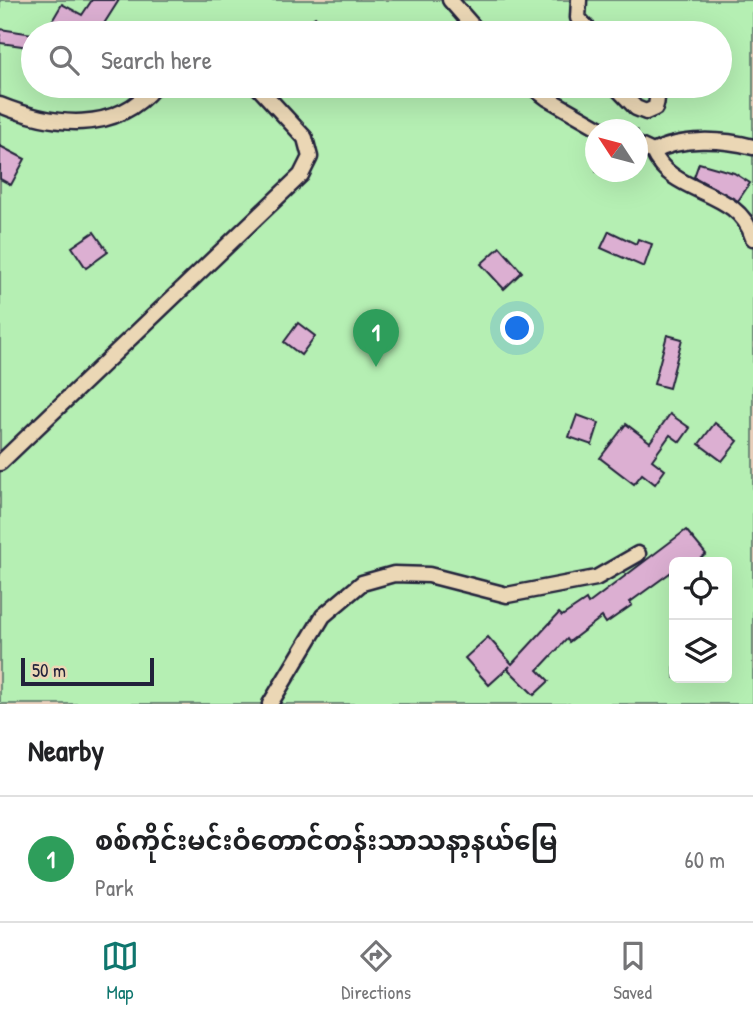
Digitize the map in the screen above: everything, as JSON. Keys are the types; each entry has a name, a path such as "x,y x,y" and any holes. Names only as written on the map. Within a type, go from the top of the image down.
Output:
{"street":[{"path":"450,0 468,21"},
{"path":"579,0 578,18 581,21"},
{"path":"0,105 35,119 64,123 101,119 125,112 141,98"},
{"path":"0,463 301,175 310,157 306,138 268,98"},
{"path":"547,98 585,120"},
{"path":"626,98 636,108 646,111 655,108 658,98"},
{"path":"653,152 670,143 703,142 753,147"},
{"path":"648,150 653,152 660,168 669,175 736,211 749,224 753,238"},
{"path":"270,704 323,616 342,597 362,583 394,574 429,575 507,595 596,578 638,555"}],"green space":[{"path":"0,0 753,0 753,704 0,704"}],"building":[{"path":"92,0 119,0 106,21 52,21 62,4 82,15"},
{"path":"0,29 21,32 21,46 0,43"},
{"path":"0,146 25,159 11,185 0,179"},
{"path":"699,163 734,173 750,183 738,201 694,177"},
{"path":"609,231 636,244 638,239 652,244 644,267 601,248"},
{"path":"94,232 108,252 86,268 72,247"},
{"path":"500,247 522,272 504,289 481,264"},
{"path":"298,323 315,336 301,355 284,342"},
{"path":"667,335 682,339 669,388 654,384"},
{"path":"670,414 690,428 680,442 670,435 652,460 665,470 655,484 642,474 634,484 600,458 626,424 650,442"},
{"path":"577,415 599,423 592,445 569,437"},
{"path":"715,423 738,441 722,461 699,444"},
{"path":"686,530 706,554 702,557 669,557 669,574 630,602 632,605 606,623 602,617 569,642 567,639 538,670 549,681 534,695 508,669 510,666 489,685 465,658 488,637 512,664 559,613 562,616 586,600 588,604"}],"place":[{"name":"စစ်ကိုင်းမင်းဝံတောင်တန်းသာသနာ့နယ်မြေ","path":"376,367"}]}
